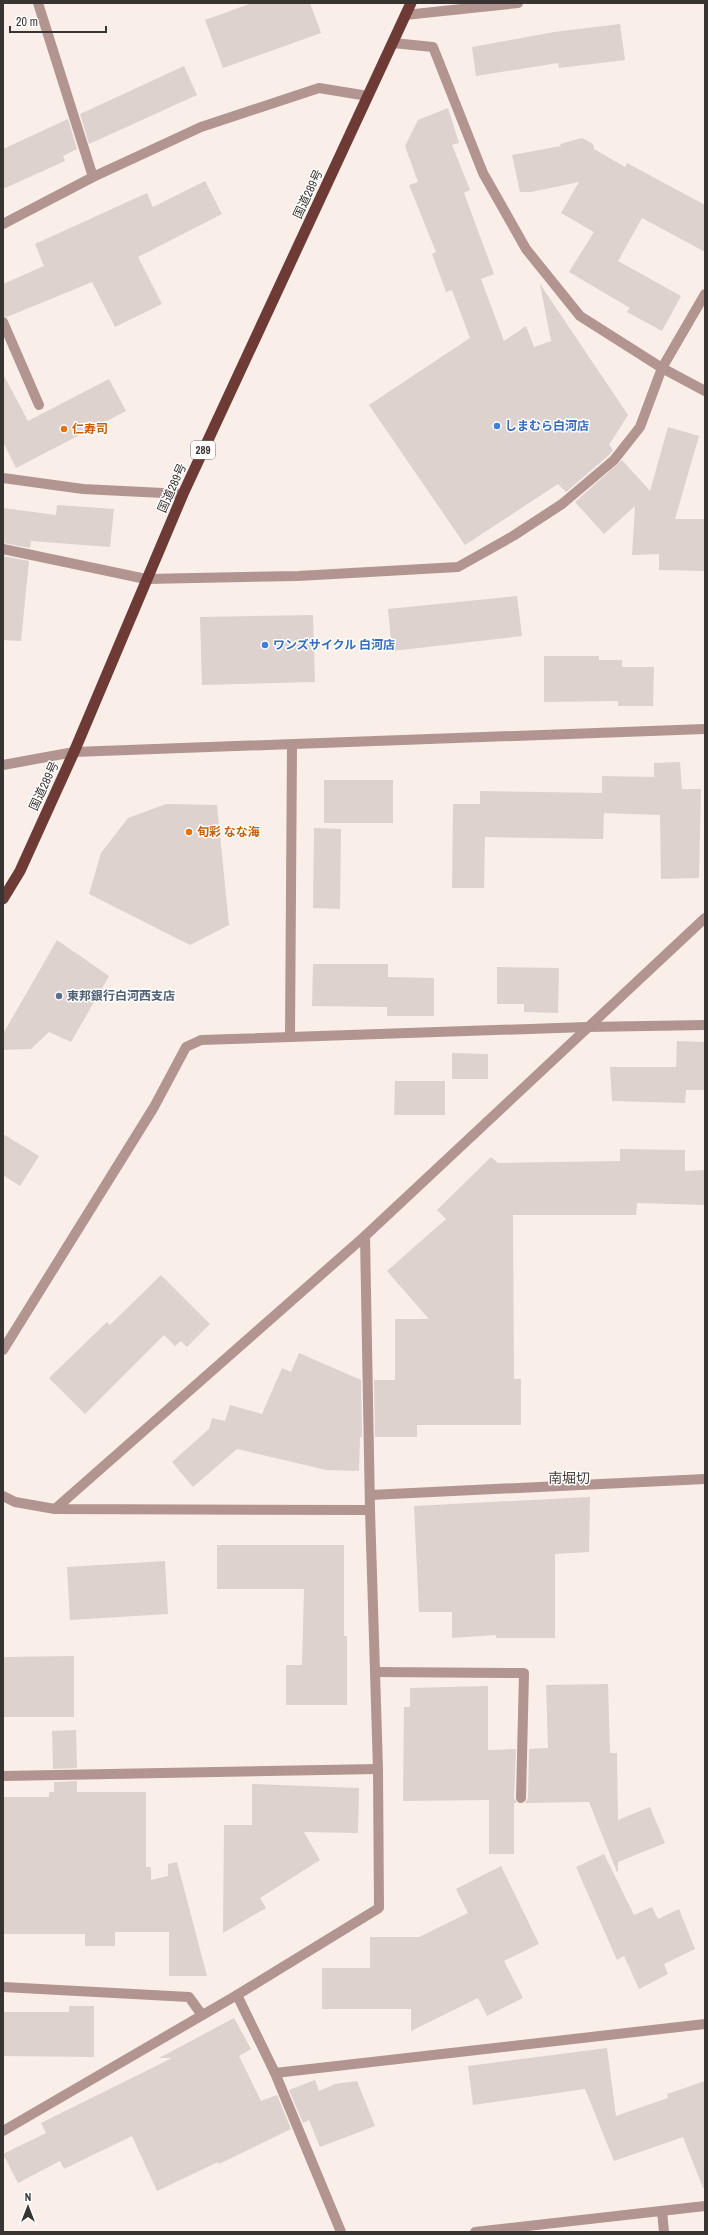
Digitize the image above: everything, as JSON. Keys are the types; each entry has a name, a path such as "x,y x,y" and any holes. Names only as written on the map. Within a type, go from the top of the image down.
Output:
{"highway":[{"name":"国道289号","path":"3,899 20,871 74,752 183,494 410,3"}],"street":[{"path":"38,3 93,177"},
{"path":"405,15 518,3"},
{"path":"392,43 433,46 483,173 526,249 580,316 662,368 705,391"},
{"path":"3,224 93,177 201,127 319,88 368,96"},
{"path":"3,549 146,579 298,576 458,567 513,536 562,504 614,460 640,427 662,368 705,294"},
{"path":"3,322 39,406"},
{"path":"3,478 83,489 183,494"},
{"path":"3,765 74,752 705,729"},
{"path":"290,1036 292,745"},
{"path":"54,1509 365,1236 705,918"},
{"path":"3,1350 154,1107 186,1048 201,1040 587,1027 705,1025"},
{"path":"3,2131 237,1995 379,1908 378,1769 370,1510 365,1236"},
{"path":"370,1495 705,1479"},
{"path":"3,1496 14,1502 54,1509 370,1510"},
{"path":"375,1672 524,1673 521,1798"},
{"path":"3,1776 378,1769"},
{"path":"3,1987 189,1997 202,2015"},
{"path":"237,1995 275,2073 341,2232"},
{"path":"275,2073 705,2024"},
{"path":"474,2232 705,2206"},
{"path":"662,2211 664,2232"}],"building":[{"path":"252,3 310,3 321,33 223,68 205,20"},
{"path":"620,24 625,60 559,68 558,63 476,76 472,47 554,32"},
{"path":"184,66 197,95 89,144 80,114"},
{"path":"448,108 459,143 452,145 470,190 464,193 494,274 481,279 504,341 526,326 534,347 551,341 540,284 628,415 609,445 613,450 609,455 566,492 558,484 465,545 369,405 470,338 452,290 446,292 432,254 436,252 409,185 418,182 405,146 418,120"},
{"path":"68,119 77,149 63,156 65,161 3,189 3,149"},
{"path":"582,138 593,144 594,149 625,167 627,163 705,205 705,252 642,218 618,261 681,296 662,331 627,312 630,308 569,272 594,232 561,213 579,182 531,192 520,192 512,155 561,146 560,144"},
{"path":"205,181 222,214 138,257 162,304 115,327 92,282 7,317 3,316 3,284 44,266 35,244 147,193 153,207"},
{"path":"3,374 28,421 109,379 126,411 16,468 3,442"},
{"path":"668,427 699,436 675,519 705,519 705,571 659,570 659,554 632,555 635,506 604,534 575,502 622,460 650,491"},
{"path":"57,505 114,509 110,547 31,541 30,548 3,543 3,508 56,515"},
{"path":"3,556 29,561 21,641 3,640"},
{"path":"517,596 522,636 392,651 388,609"},
{"path":"313,615 315,682 202,685 200,617"},
{"path":"544,656 599,656 599,660 622,660 622,667 654,667 653,706 618,706 618,701 544,702"},
{"path":"680,762 682,789 701,789 699,878 661,879 660,815 604,813 603,839 485,837 484,888 452,888 453,804 480,804 480,791 602,793 602,776 654,777 654,763"},
{"path":"324,780 393,780 393,823 324,823"},
{"path":"166,804 217,805 229,925 190,945 89,894 101,853 128,818"},
{"path":"314,828 341,829 340,909 313,908"},
{"path":"57,940 109,976 71,1042 49,1032 31,1049 3,1050 3,1034"},
{"path":"313,964 388,964 388,977 434,978 434,1016 387,1016 387,1007 312,1006"},
{"path":"497,967 559,968 558,1013 524,1012 524,1004 497,1004"},
{"path":"677,1041 705,1042 705,1090 686,1090 685,1103 612,1101 610,1067 676,1067"},
{"path":"452,1053 488,1054 488,1079 452,1079"},
{"path":"395,1081 445,1081 445,1115 394,1115"},
{"path":"3,1134 39,1156 20,1186 3,1175"},
{"path":"620,1149 685,1150 685,1171 705,1170 705,1205 637,1203 636,1215 513,1215 514,1379 521,1379 521,1425 417,1425 417,1437 375,1437 374,1380 395,1380 395,1319 429,1319 387,1271 446,1219 437,1210 491,1157 498,1163 620,1161"},
{"path":"161,1275 210,1324 187,1347 181,1341 175,1346 164,1335 85,1414 49,1378 107,1322 110,1325"},
{"path":"299,1353 361,1380 362,1437 360,1437 359,1471 326,1470 237,1449 193,1487 172,1462 209,1429 212,1418 225,1421 230,1405 262,1414 282,1368 291,1372"},
{"path":"590,1497 589,1552 555,1554 555,1638 496,1638 496,1635 452,1638 452,1612 419,1612 414,1506"},
{"path":"217,1545 344,1545 344,1636 347,1636 347,1705 286,1705 286,1665 302,1665 304,1589 217,1589"},
{"path":"165,1561 168,1614 70,1620 67,1567"},
{"path":"74,1656 74,1717 3,1717 3,1657"},
{"path":"608,1684 610,1753 617,1753 618,1820 650,1807 665,1843 618,1862 617,1872 589,1802 525,1803 528,1798 529,1749 548,1748 546,1685"},
{"path":"488,1686 488,1750 516,1749 514,1798 517,1803 514,1803 514,1854 489,1854 489,1800 403,1801 404,1707 410,1707 410,1688"},
{"path":"76,1730 77,1768 53,1769 52,1731"},
{"path":"77,1781 77,1792 146,1792 146,1867 151,1867 151,1880 168,1876 168,1864 177,1862 207,1976 169,1976 169,1932 115,1932 115,1946 85,1946 85,1934 3,1934 3,1797 49,1797 49,1792 54,1792 54,1782"},
{"path":"252,1784 359,1788 358,1833 304,1832 320,1860 260,1898 266,1908 223,1933 224,1825 252,1825"},
{"path":"604,1854 634,1915 652,1907 658,1919 679,1909 695,1949 664,1964 668,1974 639,1989 624,1956 617,1960 576,1867"},
{"path":"501,1866 539,1944 504,1961 523,1998 487,2016 478,1998 411,2031 411,2009 322,2009 322,1968 370,1968 370,1937 419,1937 468,1913 456,1889"},
{"path":"69,2006 94,2006 94,2057 3,2056 3,2012 69,2012"},
{"path":"234,2018 251,2049 239,2056 261,2101 277,2095 291,2129 219,2164 218,2162 157,2191 132,2136 64,2169 60,2161 18,2183 3,2154 46,2133 41,2123 172,2058 159,2058"},
{"path":"607,2048 616,2116 668,2098 667,2094 705,2081 705,2188 703,2188 683,2137 614,2161 585,2089 473,2105 468,2066"},
{"path":"315,2080 319,2091 335,2084 357,2081 375,2126 320,2147 309,2120 303,2123 289,2090"}],"place":[{"name":"しまむら白河店","path":"497,426"},
{"name":"仁寿司","path":"64,429"},
{"name":"ワンズサイクル 白河店","path":"265,645"},
{"name":"旬彩 なな海","path":"189,832"},
{"name":"東邦銀行白河西支店","path":"59,996"}],"district":[{"name":"南堀切","path":"569,1478"}]}
